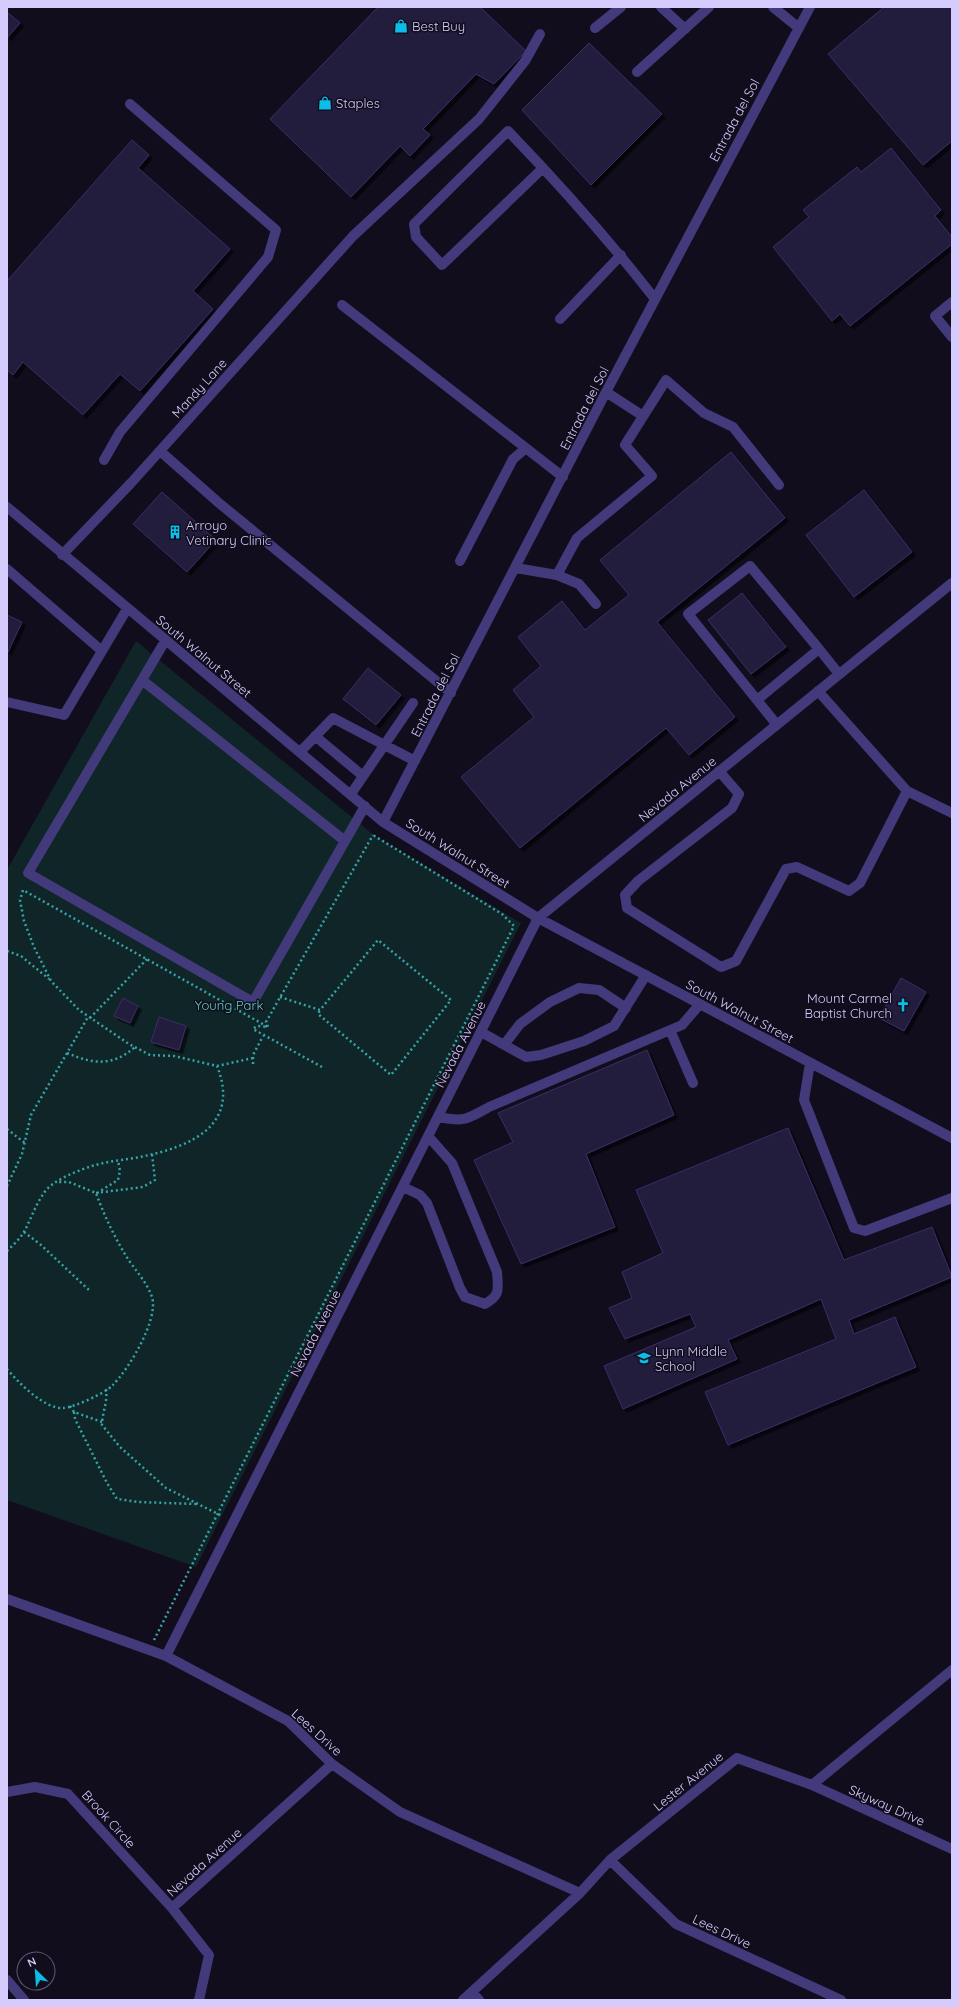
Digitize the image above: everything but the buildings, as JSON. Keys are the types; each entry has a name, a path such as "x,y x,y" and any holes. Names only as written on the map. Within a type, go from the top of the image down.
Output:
{"street":[{"path":"595,28 621,7"},
{"path":"661,7 684,29"},
{"path":"637,72 710,7"},
{"path":"772,7 799,28"},
{"name":"Entrada del Sol","path":"382,821 451,693 606,392 810,7"},
{"name":"Mandy Lane","path":"62,555 160,451 353,236 479,119 525,61 540,34"},
{"path":"104,460 120,432 268,257 276,230 130,104"},
{"path":"543,168 442,265 416,237 414,224 508,131 543,168 620,254 655,299"},
{"path":"560,319 620,254"},
{"path":"952,302 935,316 952,336"},
{"path":"342,306 563,477"},
{"path":"557,575 577,538 652,476 625,446 666,380 704,413 733,427 779,485"},
{"path":"606,392 643,416"},
{"path":"460,561 513,459 525,449"},
{"path":"160,451 219,503 451,693"},
{"name":"South Walnut Street","path":"7,507 62,555 382,821 538,918 952,1138"},
{"path":"777,725 688,614 750,566 839,674"},
{"path":"516,568 557,575 579,584 596,604"},
{"path":"7,569 102,651"},
{"name":"Nevada Avenue","path":"166,1656 538,918 952,583"},
{"path":"7,702 64,715 127,609"},
{"path":"165,641 28,874 253,1002 365,806"},
{"path":"757,700 819,649"},
{"path":"142,680 345,841"},
{"path":"818,691 906,791 952,813"},
{"path":"351,794 413,703"},
{"path":"300,752 333,718 415,761"},
{"path":"315,736 363,776"},
{"path":"719,771 739,794 732,808 638,881 625,895 627,908 721,967 736,961 786,869 797,867 849,891 860,883 906,791"},
{"path":"481,1032 526,1057 541,1055 584,1041 614,1026 646,975"},
{"path":"504,1045 520,1024 550,1002 579,988 599,990 626,1008"},
{"path":"438,1117 458,1121 470,1118 488,1107 682,1025 700,1004"},
{"path":"670,1030 694,1083"},
{"path":"810,1063 804,1100 854,1228 865,1231 952,1198"},
{"path":"403,1187 420,1195 427,1203 460,1288 466,1297 484,1304 495,1298 498,1290 497,1272 452,1163 428,1136"},
{"name":"Lees Drive","path":"7,1599 166,1656 288,1721 332,1764 400,1812 580,1893"},
{"path":"812,1785 952,1670"},
{"name":"Lester Avenue","path":"463,2000 476,1996 580,1893 610,1860 738,1758 812,1785"},
{"name":"Nevada Avenue","path":"199,2000 209,1955 172,1908 332,1764"},
{"name":"Skyway Drive","path":"812,1785 952,1849"},
{"name":"Brook Circle","path":"7,1792 35,1787 68,1794 172,1908"},
{"name":"Lees Drive","path":"610,1860 676,1924 835,1999"},
{"path":"7,1980 24,2000"}],"path":[{"path":"268,1027 266,1022 382,821"},
{"path":"148,1650 190,1572 217,1513 514,926 502,914 373,835"},
{"path":"51,980 34,947 24,920 20,900 23,890 268,1027"},
{"path":"378,940 451,1000 391,1075 318,1014 320,1010 378,940"},
{"path":"7,951 31,963 51,980 79,1010 135,1047 150,1054 174,1056 217,1066 253,1058"},
{"path":"7,1186 22,1154 31,1114 89,1017 146,959"},
{"path":"280,997 320,1010"},
{"path":"268,1027 257,1026 254,1029 264,1036 322,1067"},
{"path":"253,1064 253,1055 264,1036"},
{"path":"67,1053 80,1058 110,1062 124,1057 135,1047"},
{"path":"7,1251 24,1232 42,1198 52,1184 92,1166 152,1154 189,1142 212,1127 220,1114 224,1095 224,1082 217,1066"},
{"path":"7,1129 25,1143"},
{"path":"57,1182 69,1182 96,1193 144,1187 155,1180 152,1154"},
{"path":"96,1193 118,1180 120,1171 118,1160"},
{"path":"7,1369 23,1388 50,1404 62,1408 70,1406 112,1386 145,1337 153,1311 152,1297 137,1270 126,1257 104,1214 96,1193"},
{"path":"24,1232 41,1245 90,1292"},
{"path":"106,1389 107,1399 102,1426 120,1447 166,1488 234,1522"},
{"path":"70,1406 107,1483 117,1499 138,1502 199,1504"},
{"path":"74,1412 102,1422"}],"green space":[{"name":"Young Park","path":"136,641 375,836 521,923 196,1567 7,1500 7,870"}],"place":[{"name":"Best Buy","path":"401,26"},
{"name":"Staples","path":"325,103"},
{"name":"Arroyo Vetinary Clinic","path":"175,532"},
{"name":"Mount Carmel Baptist Church","path":"903,1005"},
{"name":"Lynn Middle School","path":"644,1358"}]}
